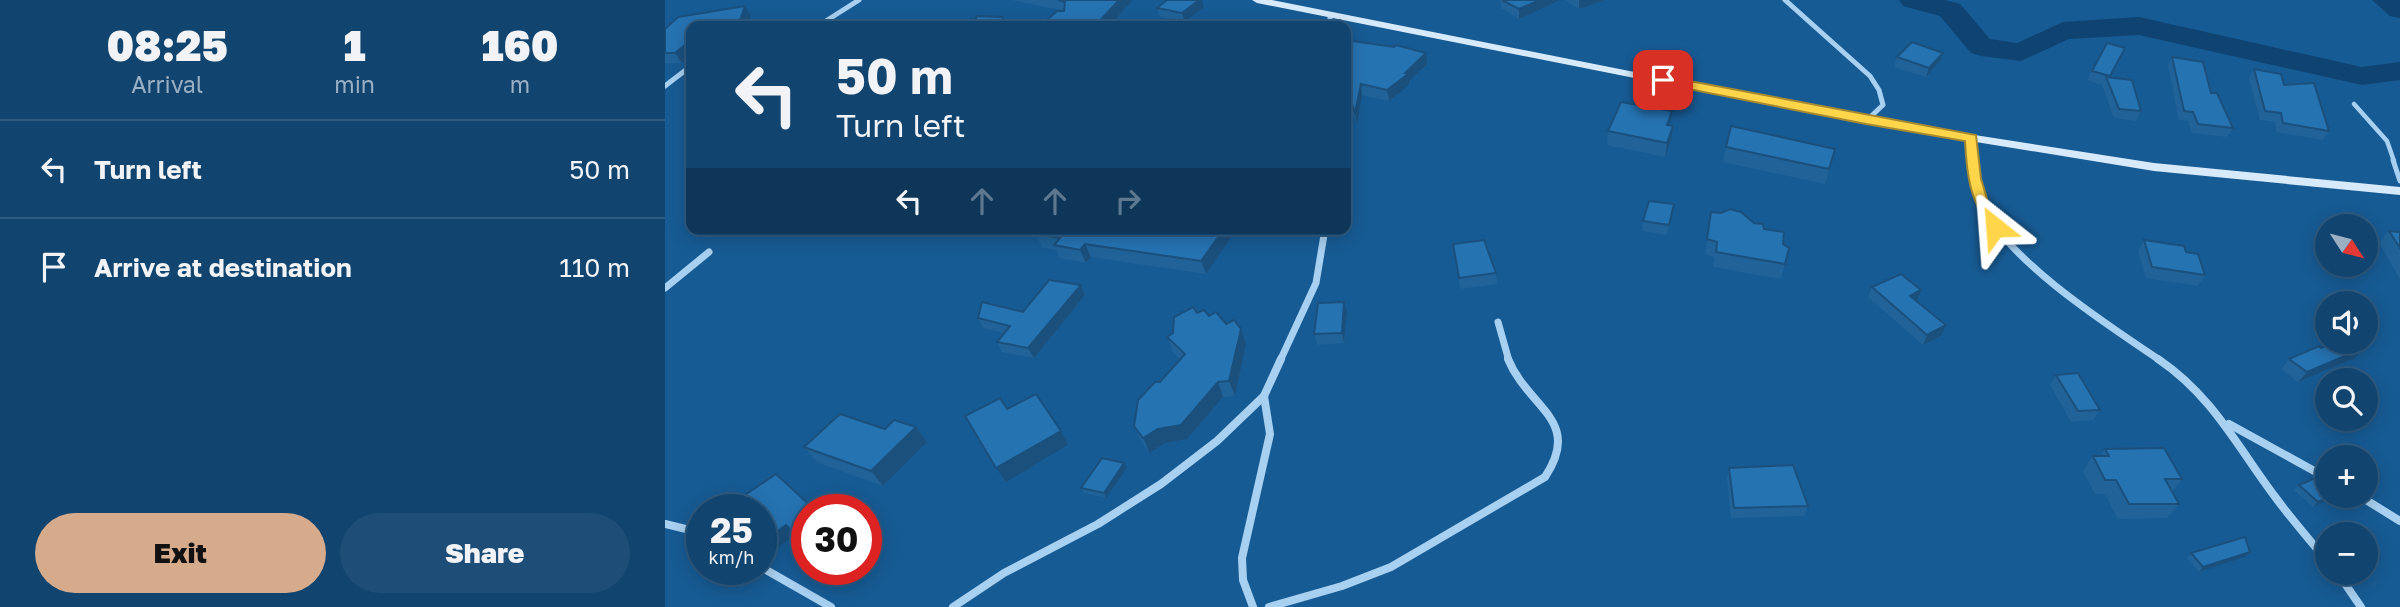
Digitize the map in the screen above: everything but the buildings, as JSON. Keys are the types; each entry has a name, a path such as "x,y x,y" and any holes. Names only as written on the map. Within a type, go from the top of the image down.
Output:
{"main road":[{"path":"1257,0 1330,20"},
{"path":"1351,24 1866,121 1971,138 2154,167 2400,191"}],"street":[{"path":"826,21 859,0"},
{"path":"1785,0 1794,14 1870,75 1882,93 1883,105 1866,121"},
{"path":"665,86 686,70"},
{"path":"1971,138 1974,179 1982,205 1995,227 2039,271 2087,311 2166,364 2193,388 2225,422 2276,497 2315,546"},
{"path":"953,607 1004,573 1098,524 1161,484 1217,441 1264,396 1316,283 1324,235"},
{"path":"665,288 709,252"},
{"path":"1269,607 1342,586 1391,567 1536,483 1557,462 1562,448 1559,432 1516,375 1509,361 1498,322"},
{"path":"1253,607 1243,580 1242,558 1270,434 1264,396"},
{"path":"2225,422 2315,471"},
{"path":"2378,507 2400,521"},
{"path":"665,524 686,529"},
{"path":"777,575 831,607"},
{"path":"2346,585 2361,607"}],"lane":[{"path":"2354,104 2387,141 2400,181"}],"waterway":[{"path":"1913,0 1950,10 1981,47 2021,52 2063,31 2139,26 2362,76 2400,71"},
{"path":"2386,0 2400,10"}],"route":[{"path":"1663,80 1866,121 1971,138 1974,179 1982,205 1995,227"}]}
